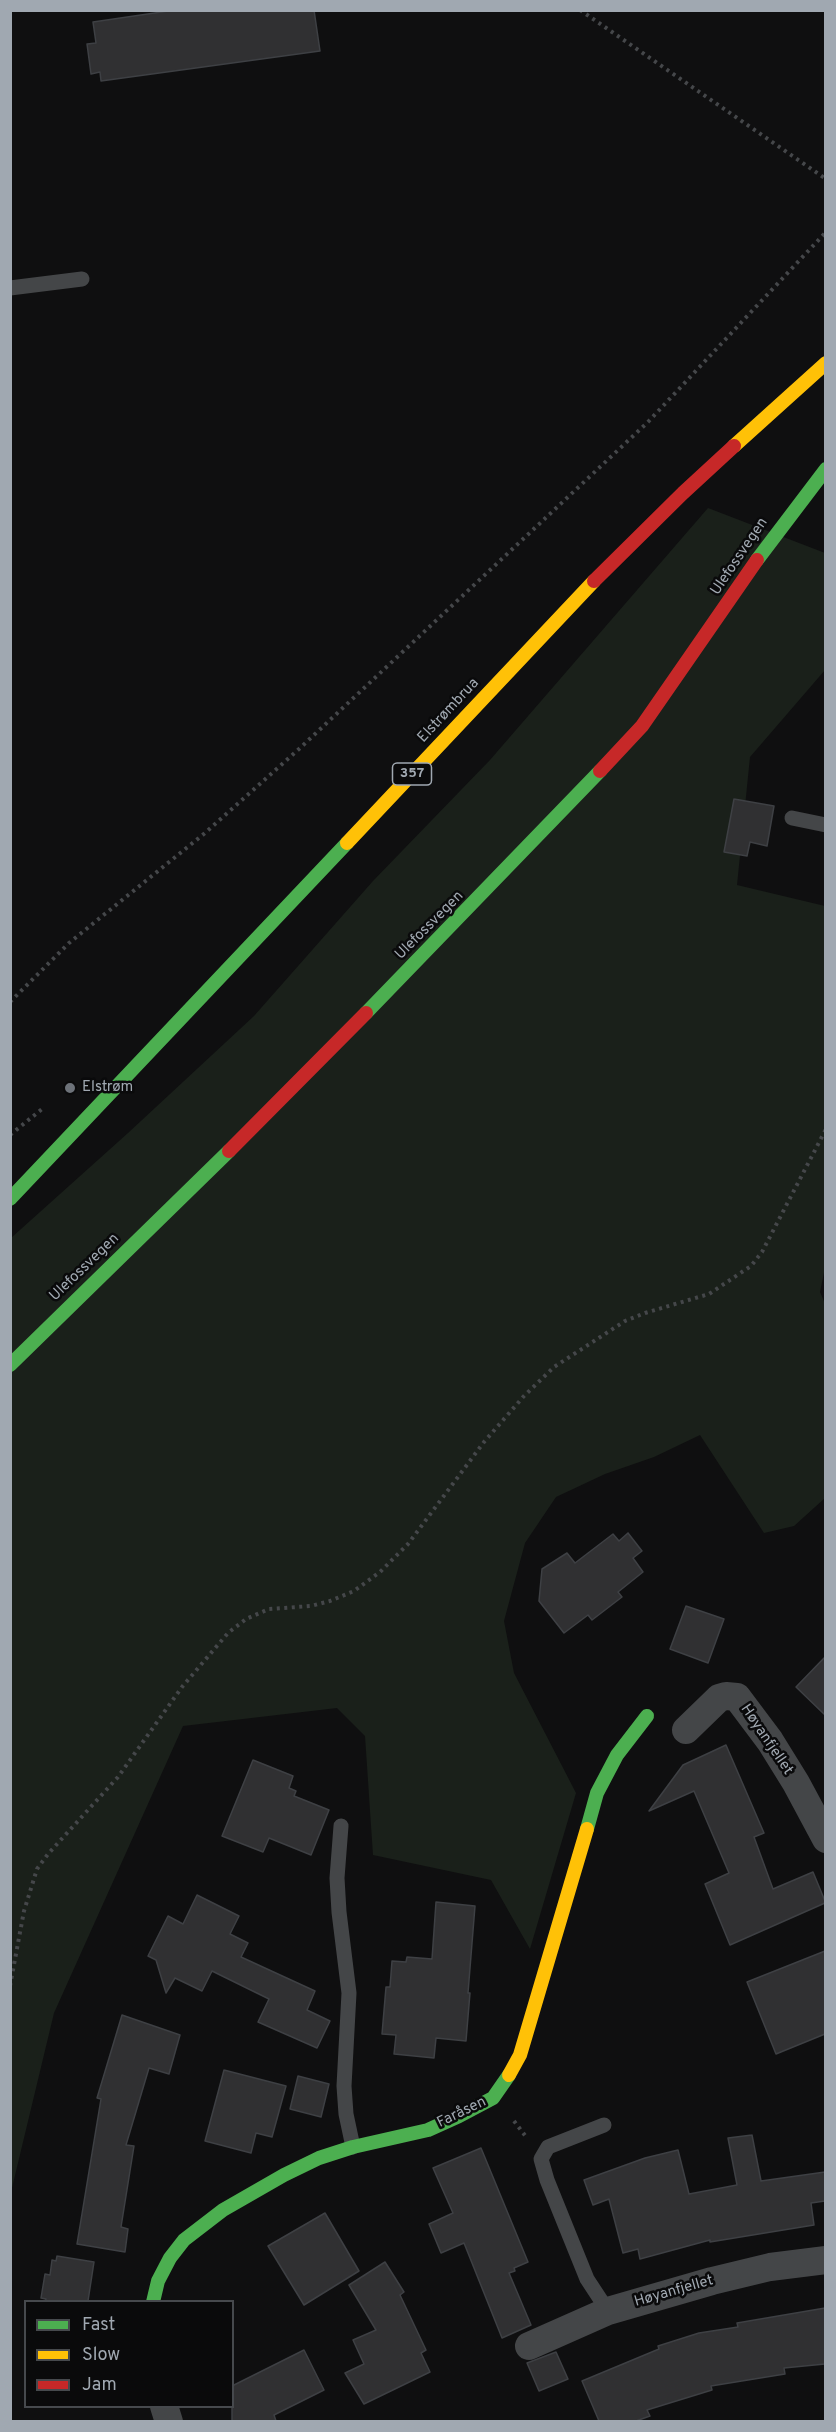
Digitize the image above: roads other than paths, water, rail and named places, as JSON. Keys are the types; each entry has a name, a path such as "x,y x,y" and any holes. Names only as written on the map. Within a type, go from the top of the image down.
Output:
{"street":[{"name":"Elstrømbrua","path":"10,1199 605,570 683,493 825,363"},
{"name":"Ulefossvegen","path":"10,1365 223,1157 429,950 642,726 780,528 825,469"},
{"name":"Høyanfjellet","path":"686,1730 719,1698 737,1697 770,1741 825,1839"},
{"name":"Faråsen","path":"153,2300 158,2281 170,2258 184,2240 223,2210 319,2158 352,2147 428,2130 493,2098 520,2055 597,1793 616,1755 647,1716"},
{"name":"Høyanfjellet","path":"529,2346 608,2311 724,2278 825,2260"}],"lane":[{"path":"10,288 82,279"},
{"path":"792,818 825,825"},
{"path":"341,1826 337,1878 349,1993 344,2086 352,2147"},
{"path":"603,2125 548,2147 541,2158 547,2180 587,2279 608,2311"}],"place":[{"name":"Elstrøm","path":"70,1088"}]}
